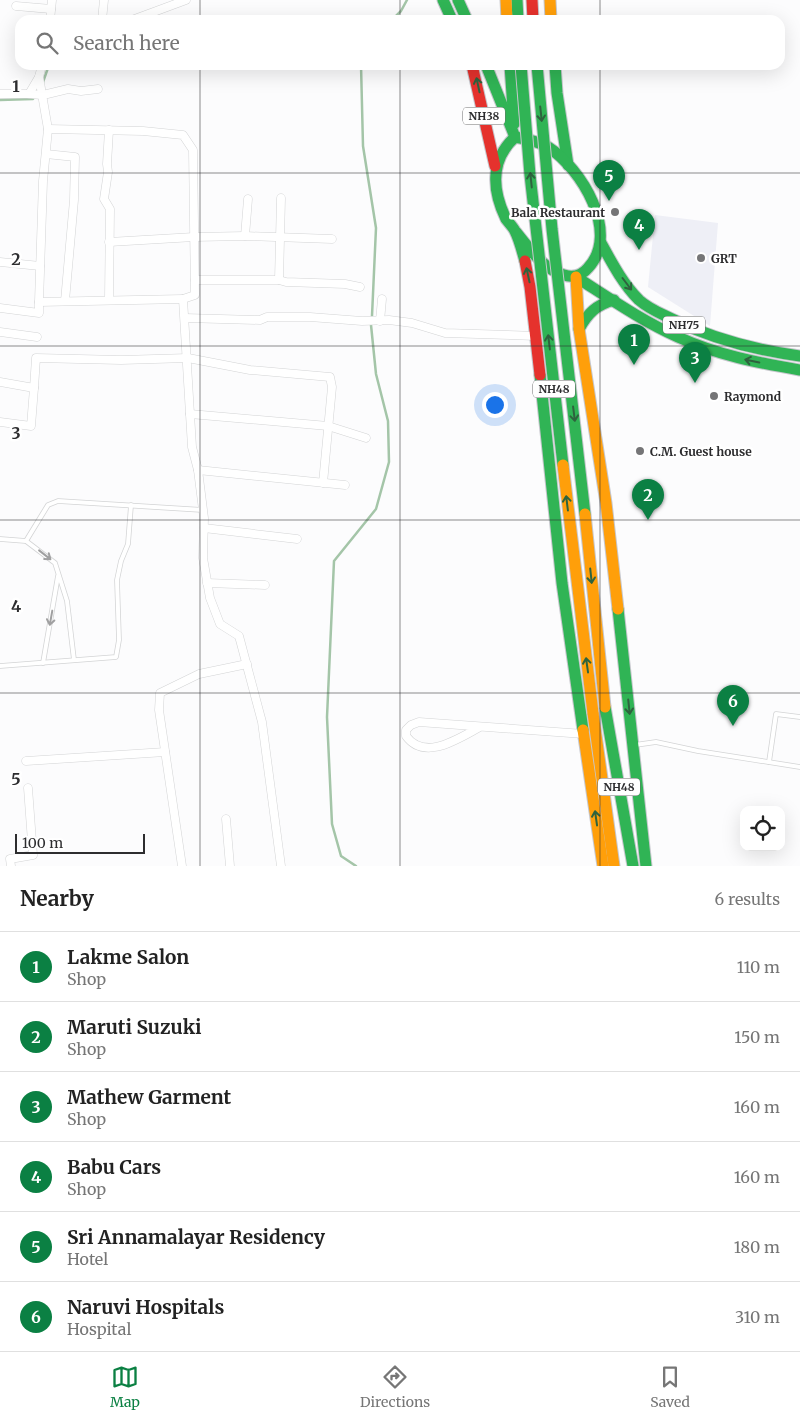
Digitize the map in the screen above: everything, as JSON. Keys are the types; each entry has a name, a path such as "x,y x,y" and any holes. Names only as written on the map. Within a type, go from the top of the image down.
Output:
{"highway":[{"path":"458,0 465,15"},
{"path":"506,0 507,15"},
{"path":"517,0 518,15"},
{"path":"532,0 534,15"},
{"path":"550,0 551,15"},
{"path":"555,0 555,15"},
{"path":"444,3 450,15"},
{"name":"NH38","path":"474,70 496,167 495,178 498,192 506,218 533,253 552,270 564,276 576,277"},
{"name":"NH38","path":"488,70 515,137"},
{"path":"510,70 515,137"},
{"name":"NH48","path":"521,70 524,116 536,229 579,602 614,866"},
{"name":"NH48","path":"537,70 552,229 578,444 606,707 632,866"},
{"path":"555,70 568,165"},
{"name":"NH38","path":"496,167 506,144 515,137 532,140 548,147 568,165 586,190 595,208 600,226 601,243"},
{"path":"516,232 525,261 530,287 562,583 603,866"},
{"path":"601,243 593,262 586,271 576,277 579,329 606,503 646,866"},
{"name":"NH75","path":"601,243 631,291 648,307 698,331 724,340 771,352 800,356"},
{"name":"NH75","path":"576,277 662,329 700,346 749,360 800,370"},
{"path":"579,329 594,307 600,303 614,300"}],"street":[{"path":"102,15 104,0"},
{"path":"143,15 170,3 186,0"},
{"path":"16,6 51,4"},
{"path":"29,94 39,77 41,70"},
{"path":"0,308 39,312 43,181 48,129 39,77"},
{"path":"0,94 43,96 68,89 81,92 98,89"},
{"path":"40,302 183,299 195,295 193,150 184,135 143,130 48,129"},
{"path":"109,300 110,210 104,199 108,172 106,164 110,130"},
{"path":"46,154 75,157 74,200 65,301"},
{"path":"245,236 248,198"},
{"path":"279,280 281,198"},
{"path":"109,242 245,236 332,239"},
{"path":"0,262 40,266"},
{"path":"194,280 279,280 286,282 345,284 360,287"},
{"path":"183,299 192,447 198,470 203,510 203,558 207,583 210,598 220,624 239,636 247,664 262,722 281,866"},
{"path":"380,321 382,299"},
{"path":"185,318 260,320 267,316 325,318 412,323 445,333 536,336"},
{"path":"0,332 37,337"},
{"path":"0,422 31,426 36,358 121,360 188,358 250,370 330,377 332,387 324,483"},
{"path":"0,382 34,388"},
{"path":"190,414 328,426 366,438"},
{"path":"198,470 345,485"},
{"path":"204,528 297,539"},
{"path":"207,583 264,585"},
{"path":"182,866 159,710 160,693 199,674 247,664"},
{"path":"480,727 444,746 422,747 411,743 406,736 406,730 420,722 584,734"},
{"path":"26,761 165,752"},
{"path":"11,866 10,859 33,855 28,788"},
{"path":"226,819 230,866"}],"lane":[{"path":"26,541 48,505 58,501 203,510"},
{"path":"0,666 116,656 120,640 117,580 121,561 128,544 131,505"},
{"path":"0,539 26,541 55,563 67,601 74,660"},
{"path":"43,663 59,574"},
{"path":"769,762 776,714 800,717"},
{"path":"633,746 656,742 698,751 800,767"}],"shaded area":[{"path":"655,215 718,223 710,326 648,287"}],"waterway":[{"path":"397,15 407,0"},
{"path":"43,82 47,70"},
{"path":"361,70 363,146 376,228 372,316"},
{"path":"0,100 33,99 35,95"},
{"path":"356,866 341,856 332,824 327,717 334,561 376,509 389,462 388,421 376,374 371,325"}],"traffic: fast":[{"path":"443,0 450,15"},
{"path":"458,0 465,15"},
{"path":"517,0 518,15"},
{"path":"488,70 515,137"},
{"path":"510,70 514,124"},
{"path":"521,70 530,175 563,465"},
{"path":"537,70 552,229 585,514"},
{"path":"555,70 568,165"},
{"path":"516,232 531,251 549,268 571,276 580,274 588,268 597,254 600,237 599,220 593,202 573,170 548,147 515,137 501,155 497,165 496,186 501,208 517,235 525,261"},
{"path":"601,243 628,287 639,300 651,308 687,326 719,338 751,347 800,356"},
{"path":"576,277 639,317 693,343 738,358 800,370"},
{"path":"579,329 593,310 602,304 614,300"},
{"path":"540,375 562,583 583,730"},
{"path":"618,609 646,866"},
{"path":"605,707 633,866"}],"traffic: slow":[{"path":"506,0 507,15"},
{"path":"550,0 551,15"},
{"path":"576,277 579,329 606,503 618,609"},
{"path":"563,465 593,713"},
{"path":"585,514 605,707"},
{"path":"593,713 614,866"},
{"path":"583,730 603,866"}],"traffic: jam":[{"path":"532,0 533,15"},
{"path":"473,70 495,166"},
{"path":"525,261 530,287 540,375"}],"place":[{"name":"Sri Annamalayar Residency","path":"609,201"},
{"name":"Bala Restaurant","path":"615,212"},
{"name":"Babu Cars","path":"639,250"},
{"name":"GRT","path":"701,258"},
{"name":"Lakme Salon","path":"634,365"},
{"name":"Mathew Garment","path":"695,383"},
{"name":"Raymond","path":"714,396"},
{"name":"C.M. Guest house","path":"640,451"},
{"name":"Maruti Suzuki","path":"648,520"},
{"name":"Naruvi Hospitals","path":"733,726"}]}
